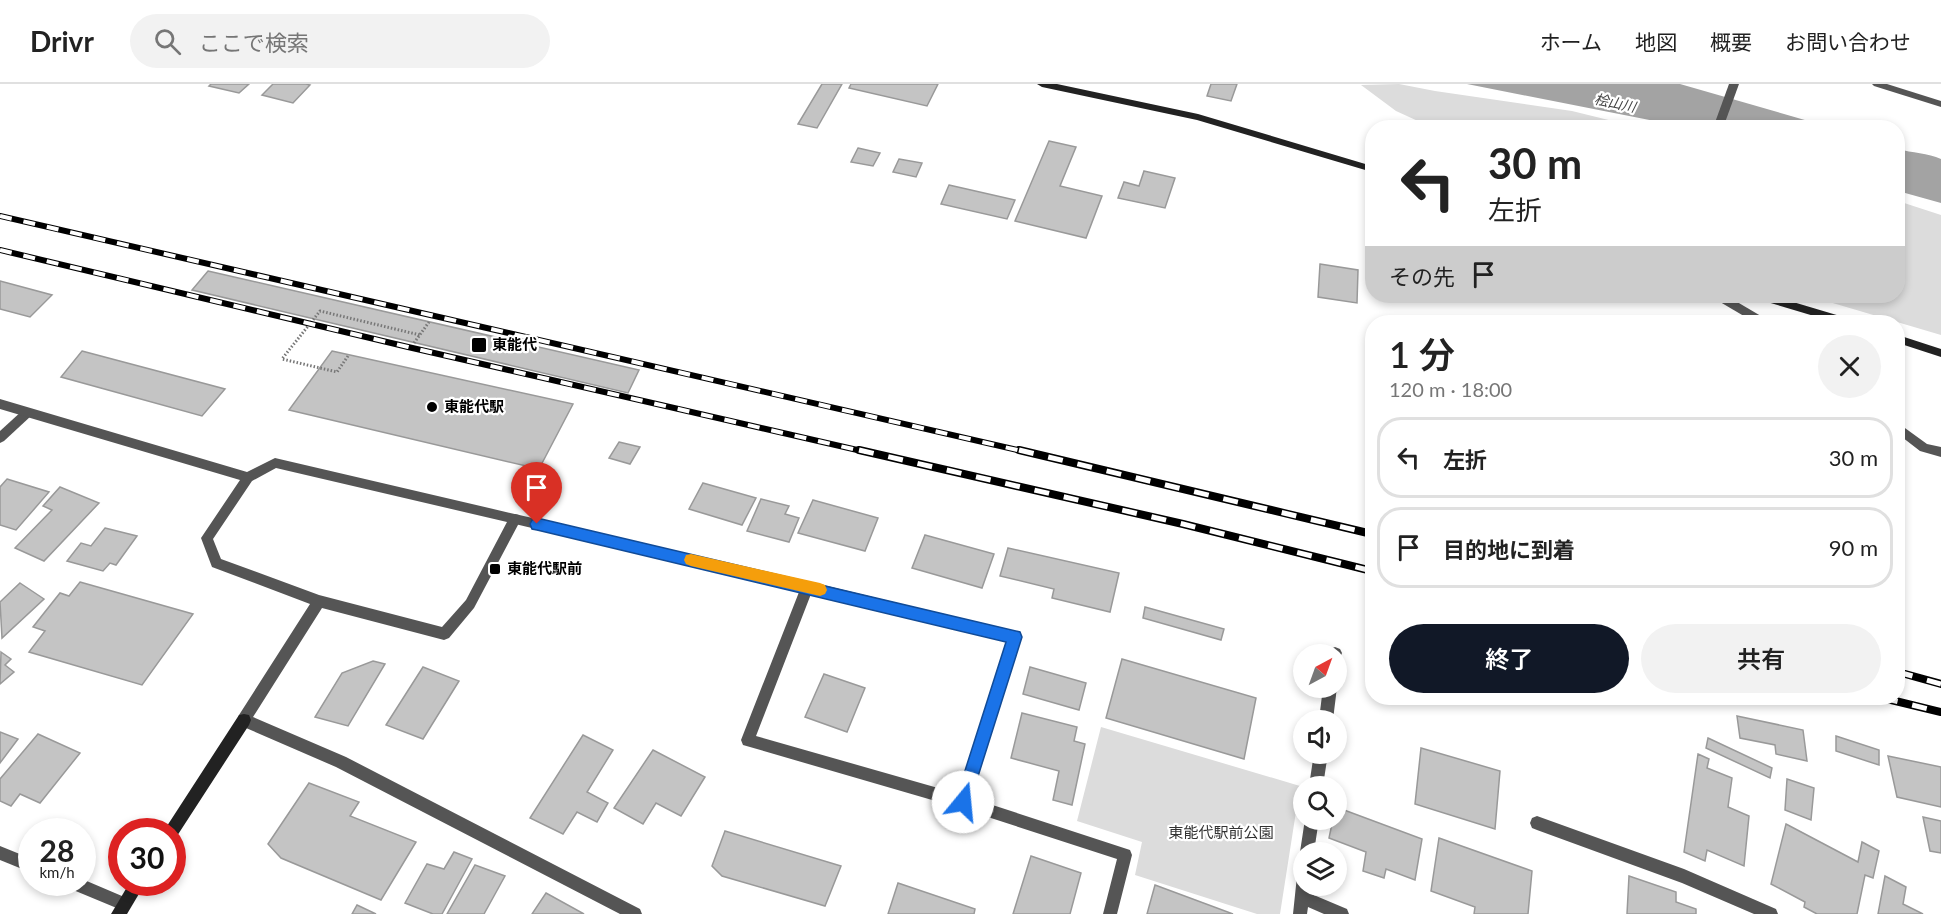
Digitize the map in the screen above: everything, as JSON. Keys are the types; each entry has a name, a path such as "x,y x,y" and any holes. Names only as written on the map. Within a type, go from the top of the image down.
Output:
{"street":[{"path":"1042,84 1198,117 1365,167"},
{"path":"1721,120 1734,84"},
{"path":"1877,84 1941,104"},
{"path":"1731,303 1750,315"},
{"path":"1784,303 1823,315"},
{"path":"1905,341 1941,352"},
{"path":"0,404 248,477"},
{"path":"0,438 27,413"},
{"path":"1905,433 1924,448 1941,452"},
{"path":"515,519 470,604 444,634 319,601 216,563 207,538 248,477 274,463 515,519 807,587 1015,637 963,802"},
{"path":"807,587 748,740 963,802 1125,855 1110,914"},
{"path":"180,818 319,601"},
{"path":"243,720 341,762 635,914"},
{"path":"1537,823 1684,876 1771,914"},
{"path":"0,853 18,860"},
{"path":"96,896 121,909 130,896"},
{"path":"1300,914 1300,897 1342,914"}],"path":[{"path":"348,356 337,372 282,359 320,311 420,335"},
{"path":"414,343 429,322"}],"green space":[{"path":"1399,84 1572,111 1609,120 1416,120 1396,111 1361,85"},
{"path":"1905,203 1941,215 1941,335 1905,324 1905,315 1873,315 1833,303 1905,303"},
{"name":"東能代駅前公園","path":"1101,727 1293,784 1293,830 1280,914 1257,914 1135,875 1142,842 1077,821"}],"water":[{"name":"桧山川","path":"1467,84 1680,84 1805,120 1650,120"},
{"path":"1905,150 1941,159 1941,203 1905,193"}],"building":[{"path":"211,84 249,84 239,93 209,86"},
{"path":"273,84 310,85 293,103 262,95"},
{"path":"822,84 842,84 817,128 798,124"},
{"path":"851,84 938,84 927,106 849,88"},
{"path":"1211,84 1237,84 1231,101 1207,96"},
{"path":"1049,141 1076,147 1060,186 1102,196 1086,238 1015,221"},
{"path":"858,148 880,153 873,166 851,162"},
{"path":"899,159 922,163 916,177 893,172"},
{"path":"1144,171 1175,178 1165,208 1118,198 1124,182 1139,186"},
{"path":"949,185 1015,200 1007,219 941,204"},
{"path":"1320,264 1358,270 1357,303 1318,297"},
{"path":"208,271 639,370 628,393 192,290"},
{"path":"0,281 52,295 30,317 0,309"},
{"path":"82,351 225,389 202,416 61,377"},
{"name":"東能代駅","path":"332,351 573,404 539,469 289,410"},
{"path":"619,442 640,447 630,464 609,458"},
{"path":"7,479 49,492 16,530 0,525 0,487"},
{"path":"703,483 756,498 742,525 689,509"},
{"path":"60,487 99,503 44,561 15,548 52,510 43,506"},
{"path":"761,499 789,506 785,514 799,518 789,542 747,531"},
{"path":"813,500 878,518 865,551 798,533"},
{"path":"105,528 137,536 116,565 110,563 103,571 67,561 81,543 91,546"},
{"path":"925,535 994,554 982,588 912,568"},
{"path":"1008,548 1119,573 1110,612 1052,598 1054,589 1000,576"},
{"path":"80,582 193,614 142,685 29,652 45,631 33,627 60,593 69,596"},
{"path":"20,583 44,599 2,638 0,602"},
{"path":"1145,607 1224,629 1221,640 1143,618"},
{"path":"1,652 11,659 5,665 14,672 0,684"},
{"path":"1122,659 1256,698 1244,759 1106,718"},
{"path":"373,661 385,664 348,726 315,717 342,673"},
{"path":"423,667 459,681 423,739 386,725"},
{"path":"1030,667 1086,683 1079,710 1023,694"},
{"path":"824,674 865,688 847,732 805,717"},
{"path":"1022,713 1077,727 1074,741 1085,744 1072,805 1053,800 1059,771 1011,758"},
{"path":"1737,716 1803,730 1807,761 1776,754 1775,745 1740,738"},
{"path":"0,732 18,739 0,763"},
{"path":"38,734 80,753 40,803 20,794 11,806 0,801 0,779"},
{"path":"583,735 613,750 587,792 608,803 597,822 577,812 563,834 530,818"},
{"path":"1836,736 1879,750 1879,765 1836,751"},
{"path":"1708,738 1772,768 1770,778 1706,748"},
{"path":"1421,748 1500,771 1495,829 1415,804"},
{"path":"653,750 705,777 681,816 656,803 643,824 614,808"},
{"path":"1698,754 1709,759 1707,768 1732,778 1728,807 1749,816 1744,866 1707,850 1705,861 1684,852"},
{"path":"1888,756 1941,767 1941,807 1897,797"},
{"path":"1787,779 1814,788 1811,820 1785,810"},
{"path":"309,783 359,802 350,816 416,842 381,900 281,858 268,844"},
{"path":"1347,811 1422,839 1415,880 1386,869 1384,878 1363,871 1366,852 1347,845 1347,842 1329,838 1331,830 1347,830"},
{"path":"1923,817 1941,821 1941,853 1930,851"},
{"path":"1786,824 1858,862 1862,842 1879,851 1873,878 1865,875 1857,914 1817,914 1804,907 1805,902 1771,884"},
{"path":"725,831 841,866 825,906 722,876 712,866"},
{"path":"1439,838 1532,871 1528,914 1474,914 1475,907 1431,891"},
{"path":"454,852 472,859 442,914 433,914 405,903 427,864 444,869"},
{"path":"1031,856 1081,873 1070,914 1013,914"},
{"path":"475,865 505,876 484,914 447,914"},
{"path":"1629,876 1676,892 1676,902 1696,909 1696,914 1627,914"},
{"path":"1885,876 1906,887 1903,904 1923,914 1878,914"},
{"path":"898,883 975,909 974,914 888,914"},
{"path":"1155,885 1233,914 1147,914"},
{"path":"546,893 584,914 532,914"},
{"path":"357,905 376,914 352,914"}],"railway":[{"path":"0,216 1026,452"},
{"path":"0,250 866,452"},
{"path":"859,450 1183,524 1365,569"},
{"path":"1019,450 1365,532"},
{"path":"1905,674 1941,684"},
{"path":"1905,703 1941,712"}],"slow traffic":[{"path":"691,560 820,590"}],"place":[{"name":"東能代","path":"479,345"},
{"name":"東能代駅","path":"432,407"},
{"name":"東能代駅前","path":"495,569"}],"route":[{"path":"537,524 1015,637 963,802"}]}
